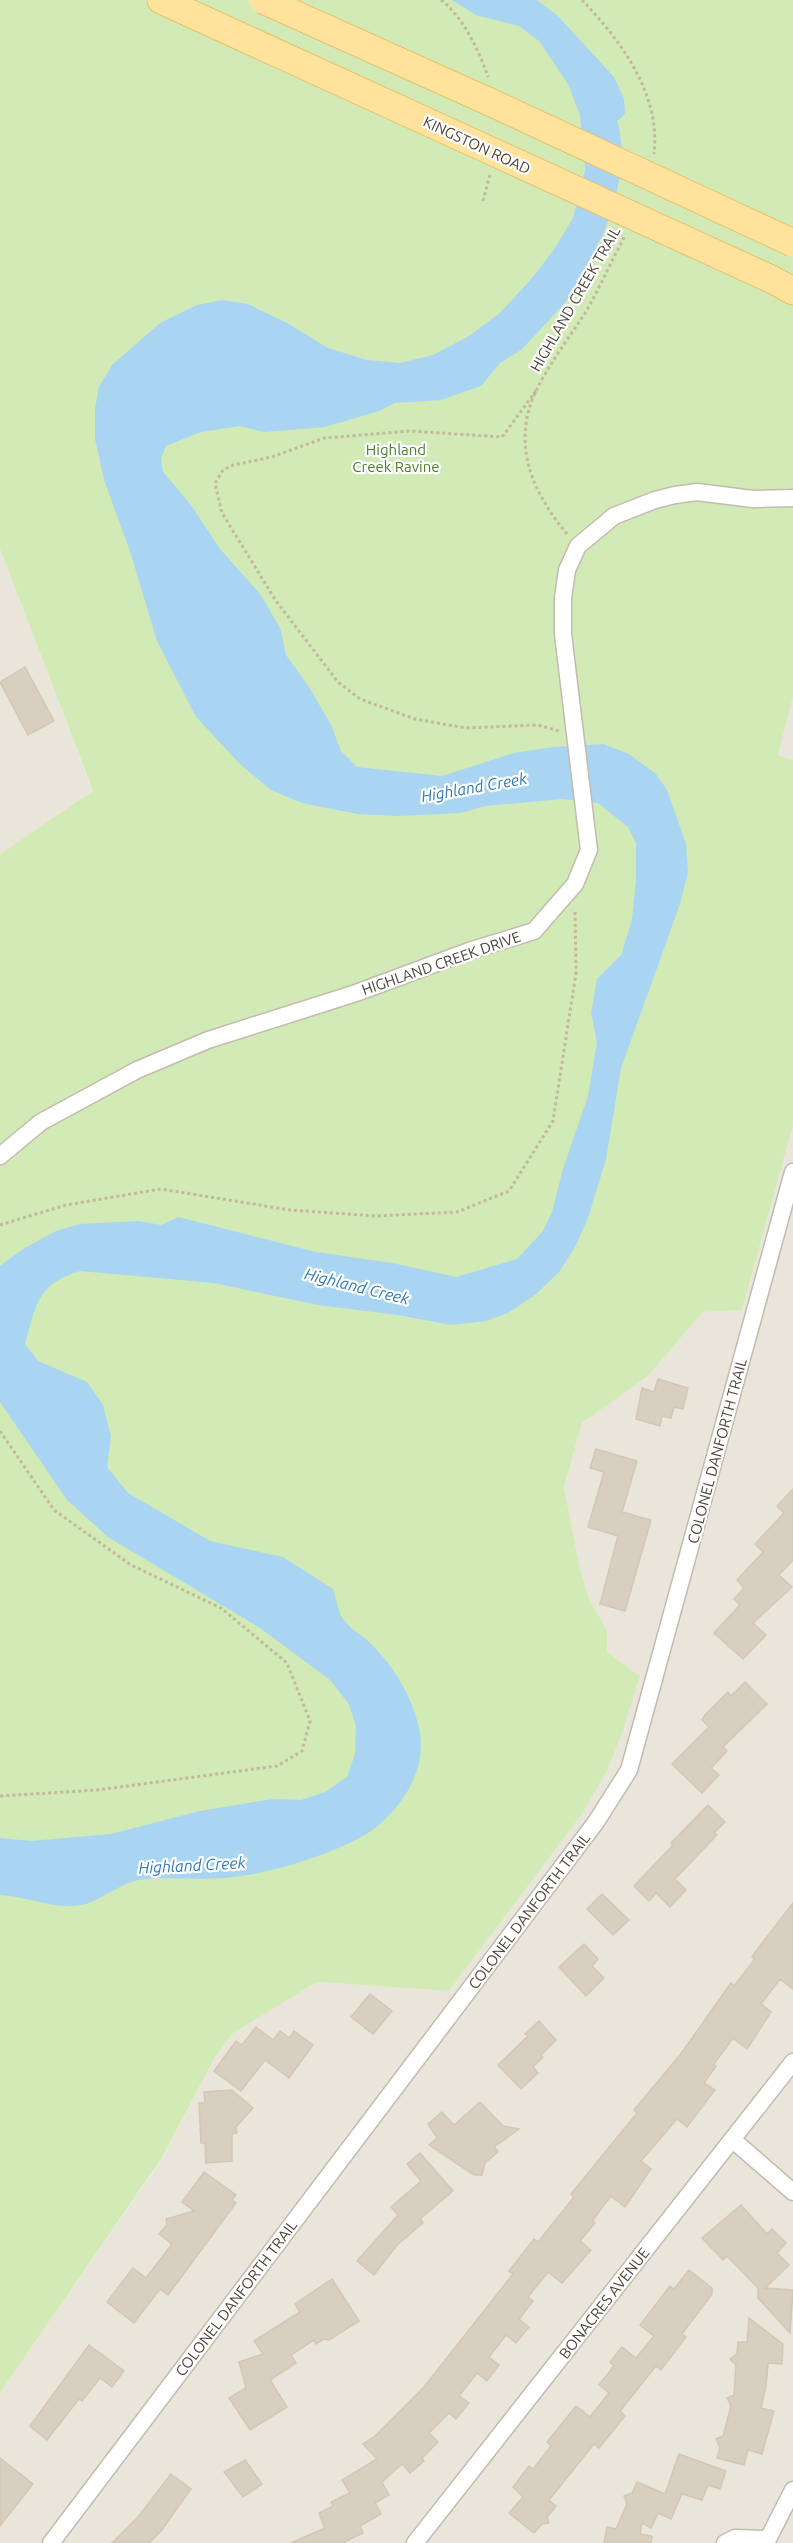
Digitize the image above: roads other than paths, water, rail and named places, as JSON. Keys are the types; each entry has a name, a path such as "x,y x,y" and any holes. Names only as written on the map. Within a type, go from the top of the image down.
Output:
{"main road":[{"name":"KINGSTON ROAD","path":"161,0 782,285"},
{"path":"263,0 492,102 793,243"}],"street":[{"name":"HIGHLAND CREEK DRIVE","path":"0,1156 41,1122 137,1070 208,1040 356,993 469,951 534,931 574,884 589,850 563,634 563,598 567,570 578,546 614,516 654,500 675,495 697,492 753,499 793,498"},
{"name":"COLONEL DANFORTH TRAIL","path":"51,2543 596,1822 629,1770 793,1172"},
{"name":"BONACRES AVENUE","path":"415,2543 793,2062"},
{"path":"733,2140 793,2192"},
{"path":"725,2543 735,2538 766,2541 793,2490"}],"water":[{"path":"452,0 537,0 557,15 614,77 624,99 625,113 620,119 608,125 600,144 599,180 606,194 610,212 590,264 578,286 521,350 500,363 481,386 441,400 395,403 379,411 325,427 264,432 240,426 201,432 166,446 161,458 163,472 191,505 220,549 261,595 281,630 286,655 309,687 331,725 341,751 357,767 442,776 514,753 553,747 603,744 629,754 656,774 667,790 686,844 688,872 680,904 621,1068 606,1159 588,1218 575,1247 559,1272 535,1295 508,1313 486,1321 451,1325 398,1315 318,1305 214,1283 80,1271 55,1282 40,1298 25,1344 38,1361 87,1382 103,1405 111,1436 107,1467 128,1493 210,1541 283,1557 333,1589 343,1619 379,1652 402,1685 417,1721 421,1747 416,1774 410,1786 395,1809 385,1819 362,1837 308,1860 234,1877 139,1880 81,1905 60,1906 0,1895 0,1838 31,1841 111,1834 200,1811 273,1799 301,1800 325,1792 347,1777 355,1754 356,1726 349,1704 330,1680 260,1628 108,1537 67,1500 0,1402 0,1266 23,1249 56,1231 80,1224 139,1221 161,1225 178,1217 316,1252 392,1263 456,1277 517,1259 543,1231 552,1212 563,1169 588,1096 597,1043 591,1013 597,979 621,955 632,920 636,879 636,843 628,827 598,803 562,799 485,806 461,813 398,816 358,814 302,803 271,790 241,765 196,717 157,641 130,551 104,480 95,439 95,409 99,387 112,365 160,323 197,305 222,300 248,304 289,324 328,348 367,360 400,363 433,355 469,336 500,313 533,277 555,248 573,218 585,170 580,115 568,84 539,41 519,26 476,15"}],"waterway":[{"name":"Highland Creek","path":"587,230 599,194 605,161 602,128 590,92"}],"park label":[{"name":"Highland Creek Ravine","path":"396,458"}]}
